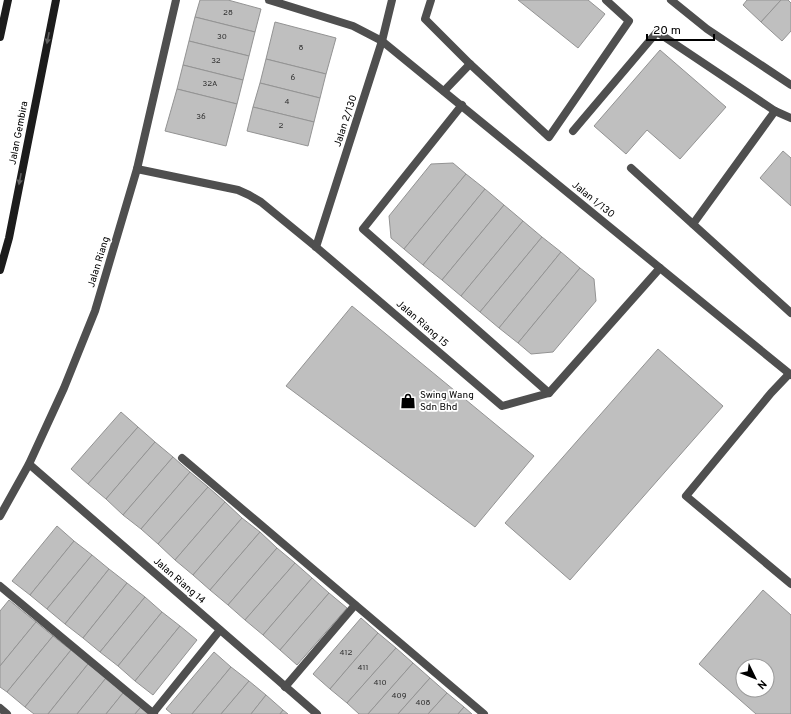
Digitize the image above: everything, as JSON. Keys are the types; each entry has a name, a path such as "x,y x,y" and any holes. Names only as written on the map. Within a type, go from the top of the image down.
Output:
{"main road":[{"path":"0,37 8,0"},
{"name":"Jalan Gembira","path":"0,270 9,238 56,0"}],"street":[{"name":"Jalan Riang","path":"0,516 29,464 64,388 95,311 137,169 176,0"},
{"name":"Jalan 1/130","path":"269,0 352,26 382,40 790,375"},
{"name":"Jalan 2/130","path":"316,247 382,40 392,0"},
{"path":"431,0 425,19 470,64 550,136 629,21 606,0"},
{"path":"670,0 707,29 791,85"},
{"path":"573,131 656,32 775,111 791,118"},
{"path":"444,91 470,64"},
{"path":"462,105 363,229 549,393 660,268"},
{"path":"693,224 775,111"},
{"path":"631,168 791,313"},
{"name":"Jalan Riang 15","path":"137,169 238,190 261,202 502,406 549,393"},
{"path":"790,375 771,393 686,496 791,584"},
{"path":"182,458 484,714"},
{"name":"Jalan Riang 14","path":"29,464 317,714"},
{"path":"0,586 154,713 220,630"},
{"path":"285,687 355,605"},
{"path":"0,708 7,714"}],"building":[{"path":"200,0 228,0 261,9 255,32 195,17"},
{"path":"518,0 588,0 605,14 578,48"},
{"path":"747,0 781,0 761,22 743,5"},
{"path":"781,0 788,0 791,3 791,31 782,41 761,22"},
{"path":"195,17 255,32 249,56 189,41"},
{"path":"275,22 336,38 326,74 266,59"},
{"path":"189,41 249,56 243,80 183,65"},
{"path":"660,50 726,107 680,159 647,130 626,154 594,126"},
{"path":"266,59 326,74 320,98 260,83"},
{"path":"183,65 243,80 237,104 177,89"},
{"path":"260,83 320,98 314,122 253,107"},
{"path":"177,89 237,104 226,146 165,131"},
{"path":"253,107 314,122 308,146 247,131"},
{"path":"783,151 791,158 791,206 760,178"},
{"path":"453,163 466,174 404,249 391,238 389,216 431,164"},
{"path":"466,174 485,189 423,265 404,249"},
{"path":"485,189 504,205 442,280 423,265"},
{"path":"504,205 523,221 461,296 442,280"},
{"path":"523,221 542,237 480,312 461,296"},
{"path":"542,237 561,252 499,328 480,312"},
{"path":"561,252 580,268 518,343 499,328"},
{"path":"580,268 594,279 596,301 553,352 531,354 518,343"},
{"path":"352,306 534,456 475,527 286,386"},
{"path":"658,349 723,406 570,580 505,523"},
{"path":"121,412 138,427 88,484 71,469"},
{"path":"138,427 155,442 106,499 88,484"},
{"path":"155,442 173,457 123,515 106,499"},
{"path":"173,457 190,472 141,529 123,515"},
{"path":"190,472 208,487 158,544 141,529"},
{"path":"208,487 225,502 175,560 158,544"},
{"path":"225,502 242,518 193,575 175,560"},
{"path":"242,518 260,532 210,590 193,575"},
{"path":"57,526 74,541 30,595 12,581"},
{"path":"260,532 277,548 228,605 210,590"},
{"path":"74,541 92,555 47,609 30,595"},
{"path":"277,548 295,563 245,620 228,605"},
{"path":"92,555 109,569 65,624 47,609"},
{"path":"295,563 312,578 263,635 245,620"},
{"path":"109,569 127,583 83,638 65,624"},
{"path":"312,578 329,593 280,650 263,635"},
{"path":"127,583 145,597 100,652 83,638"},
{"path":"763,590 791,615 791,714 756,714 738,698 775,698 775,658 735,658 735,696 699,664"},
{"path":"329,593 347,608 297,665 280,650"},
{"path":"145,597 162,612 118,666 100,652"},
{"path":"9,600 36,622 0,666 0,611"},
{"path":"162,612 180,626 135,681 118,666"},
{"path":"361,618 378,633 330,689 313,674"},
{"path":"36,622 53,636 7,692 0,687 0,666"},
{"path":"180,626 197,640 153,695 135,681"},
{"path":"378,633 396,648 347,703 330,689"},
{"path":"53,636 71,650 25,707 7,692"},
{"path":"396,648 413,663 368,714 359,714 347,703"},
{"path":"71,650 88,664 48,714 34,714 25,707"},
{"path":"214,652 231,667 192,714 172,714 166,709"},
{"path":"413,663 430,678 398,714 368,714"},
{"path":"88,664 106,678 77,714 48,714"},
{"path":"231,667 249,681 221,714 192,714"},
{"path":"106,678 123,693 106,714 77,714"},
{"path":"430,678 447,693 428,714 398,714"},
{"path":"249,681 266,695 251,714 221,714"},
{"path":"123,693 141,707 135,714 106,714"},
{"path":"447,693 464,707 458,714 428,714"},
{"path":"266,695 283,710 280,714 251,714"},
{"path":"141,707 149,714 135,714"},
{"path":"464,707 472,714 458,714"},
{"path":"283,710 288,714 280,714"}],"place":[{"name":"Swing Wang Sdn Bhd","path":"408,401"}]}
